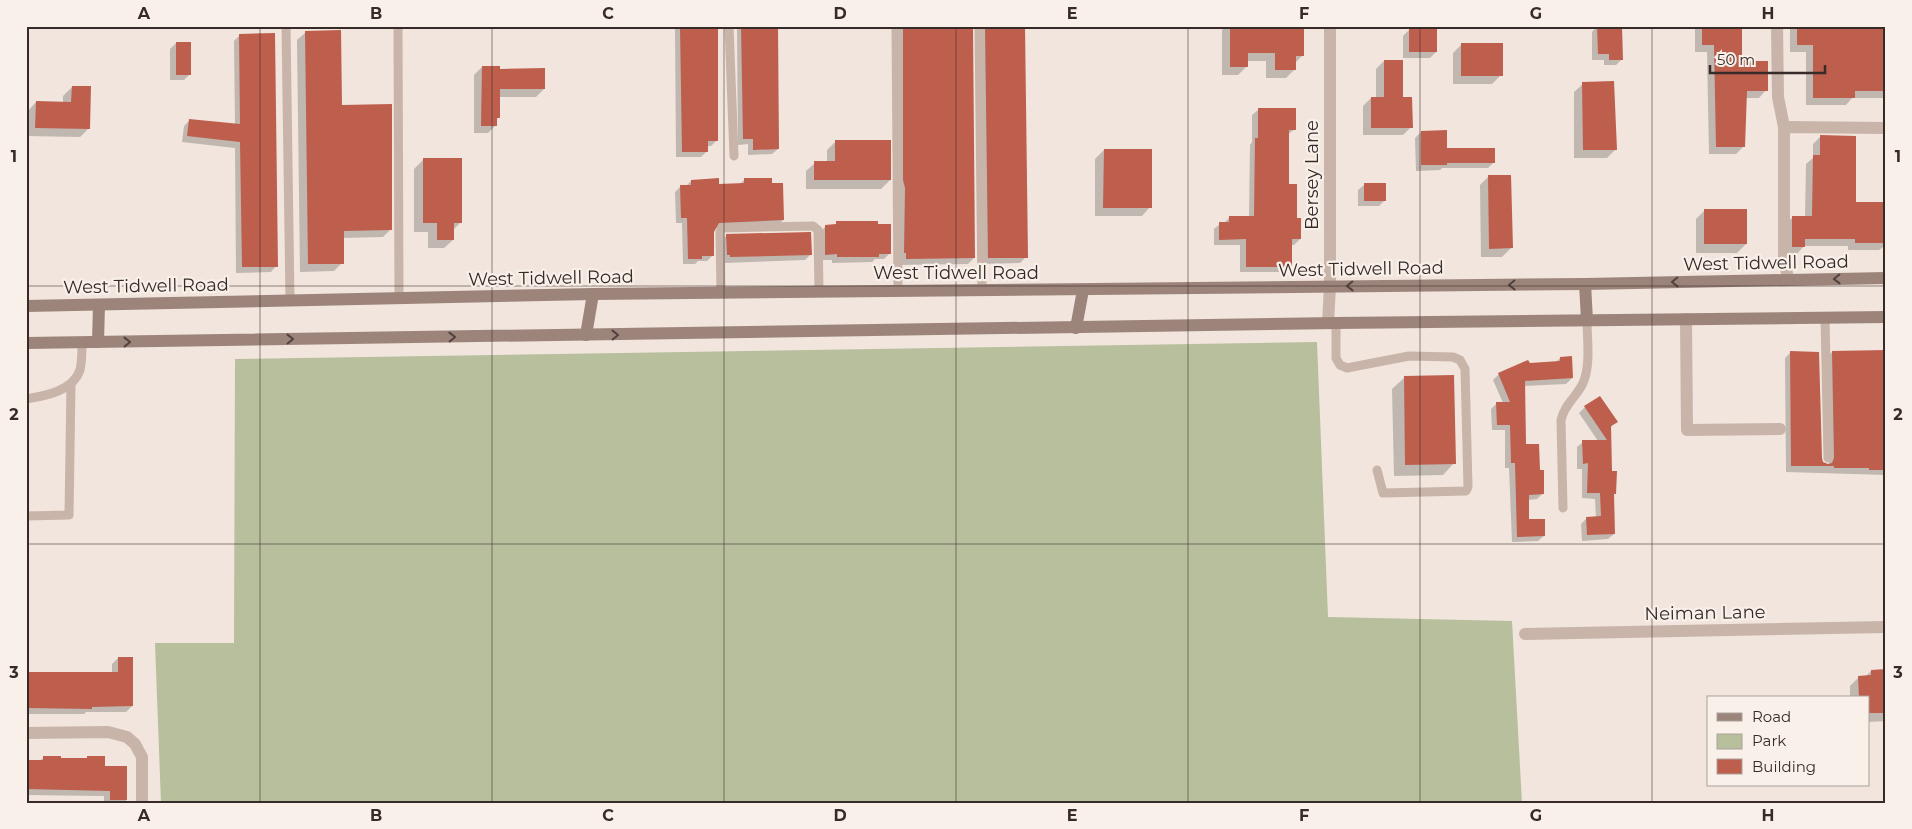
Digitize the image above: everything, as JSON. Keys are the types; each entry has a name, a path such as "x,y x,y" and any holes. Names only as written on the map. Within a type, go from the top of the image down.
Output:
{"main road":[{"name":"West Tidwell Road","path":"26,306 593,294 1585,284 1886,278"},
{"path":"1585,284 1588,320"},
{"path":"1076,328 1083,290"},
{"path":"586,335 593,294"},
{"path":"98,342 99,305"},
{"path":"26,343 1686,318 1886,317"}],"street":[{"name":"Bersey Lane","path":"1330,26 1330,286 1332,323"},
{"path":"1777,26 1778,97 1784,127 1784,256 1788,280"},
{"path":"1784,127 1886,128"},
{"path":"1686,318 1687,430 1780,429"},
{"name":"Neiman Lane","path":"1525,634 1886,627"},
{"path":"26,734 118,733 127,737 140,752 142,803"}],"lane":[{"path":"286,26 290,301"},
{"path":"398,26 399,298"},
{"path":"729,26 734,156"},
{"path":"896,26 898,292"},
{"path":"978,26 982,291"},
{"path":"721,293 720,232 722,228 813,226 818,230 819,292"},
{"path":"1825,317 1828,458"},
{"path":"1563,508 1561,420 1563,411 1584,381 1587,368 1588,320"},
{"path":"1332,323 1336,358 1340,365 1347,368 1409,356 1454,357 1460,360 1465,369 1468,487 1466,491 1383,493 1377,470"},
{"path":"26,399 54,392 74,382 80,370 82,342"},
{"path":"26,516 69,515 71,384"}],"green space":[{"path":"1317,342 1328,617 1512,621 1522,803 161,803 155,643 234,643 235,359"}],"building":[{"path":"680,26 718,26 718,141 708,141 708,152 682,152"},
{"path":"741,26 778,26 779,149 753,150 753,139 743,139"},
{"path":"903,26 973,26 975,258 906,259 906,253 904,253"},
{"path":"985,26 1025,26 1028,258 988,258"},
{"path":"1230,26 1304,26 1304,56 1296,56 1296,70 1275,70 1275,53 1248,53 1248,67 1230,67"},
{"path":"1597,26 1622,26 1623,60 1609,60 1609,54 1598,54"},
{"path":"1702,26 1742,26 1742,58 1747,58 1747,61 1768,61 1768,91 1747,91 1745,147 1716,147 1714,45 1702,45"},
{"path":"1797,26 1886,26 1886,91 1855,91 1855,98 1813,98 1813,45 1797,45"},
{"path":"1409,29 1437,29 1437,52 1409,52"},
{"path":"341,30 342,105 392,104 392,230 344,231 344,264 308,264 305,31"},
{"path":"275,33 278,267 242,267 240,142 187,136 189,119 240,124 239,34"},
{"path":"176,42 191,42 191,75 176,75"},
{"path":"1461,43 1503,43 1503,76 1461,76"},
{"path":"1384,60 1403,60 1403,97 1412,97 1413,128 1371,128 1371,97 1384,97"},
{"path":"482,66 500,66 500,69 545,68 545,89 500,89 500,118 497,118 497,126 481,126"},
{"path":"1614,81 1617,150 1583,150 1582,82"},
{"path":"72,86 91,86 90,129 35,128 36,101 71,102"},
{"path":"1258,108 1296,108 1296,130 1289,130 1289,184 1297,184 1297,218 1301,218 1301,239 1292,239 1292,267 1246,267 1246,239 1219,240 1219,222 1229,222 1229,216 1254,216 1255,138 1258,138"},
{"path":"1447,130 1447,148 1495,148 1495,163 1421,165 1421,131"},
{"path":"1820,135 1856,136 1856,202 1886,202 1886,243 1855,243 1855,239 1805,239 1805,247 1792,247 1792,216 1812,216 1813,155 1820,155"},
{"path":"835,140 891,140 891,180 814,180 814,161 835,161"},
{"path":"1104,149 1152,149 1152,208 1103,208"},
{"path":"423,158 462,158 462,223 454,223 454,240 437,240 437,223 423,223"},
{"path":"1488,175 1511,175 1513,248 1489,249"},
{"path":"719,178 719,184 744,183 744,178 772,178 772,183 783,183 784,220 719,223 714,232 714,256 702,256 702,259 688,259 687,218 681,218 680,185 691,185 691,180"},
{"path":"1364,183 1386,183 1386,201 1364,201"},
{"path":"1704,209 1747,209 1747,244 1704,244"},
{"path":"836,221 878,221 878,224 891,224 891,254 879,254 879,257 837,257 837,254 825,255 825,225 836,224"},
{"path":"811,232 812,255 730,257 730,255 727,255 726,234"},
{"path":"1886,350 1886,470 1834,468 1834,466 1791,466 1790,351 1819,352 1822,458 1823,462 1828,464 1832,463 1834,458 1832,351"},
{"path":"1572,356 1573,378 1525,381 1526,444 1539,444 1540,470 1544,470 1544,494 1529,495 1529,519 1545,519 1545,536 1517,537 1515,463 1511,463 1510,425 1497,425 1496,402 1510,402 1498,373 1528,360 1530,363 1560,361 1560,357"},
{"path":"1454,375 1456,464 1405,465 1404,376"},
{"path":"1600,396 1618,422 1611,426 1612,471 1617,471 1616,494 1614,494 1615,534 1587,535 1586,517 1601,516 1600,493 1587,493 1588,463 1583,464 1582,440 1607,440 1584,406"},
{"path":"118,657 133,657 133,706 92,707 92,709 28,708 28,672 118,672"},
{"path":"1886,669 1886,713 1870,713 1870,696 1859,696 1858,676 1871,675 1871,670"},
{"path":"43,756 87,758 87,756 105,756 105,766 127,766 127,800 110,800 110,791 26,789 26,760 43,760"}]}
